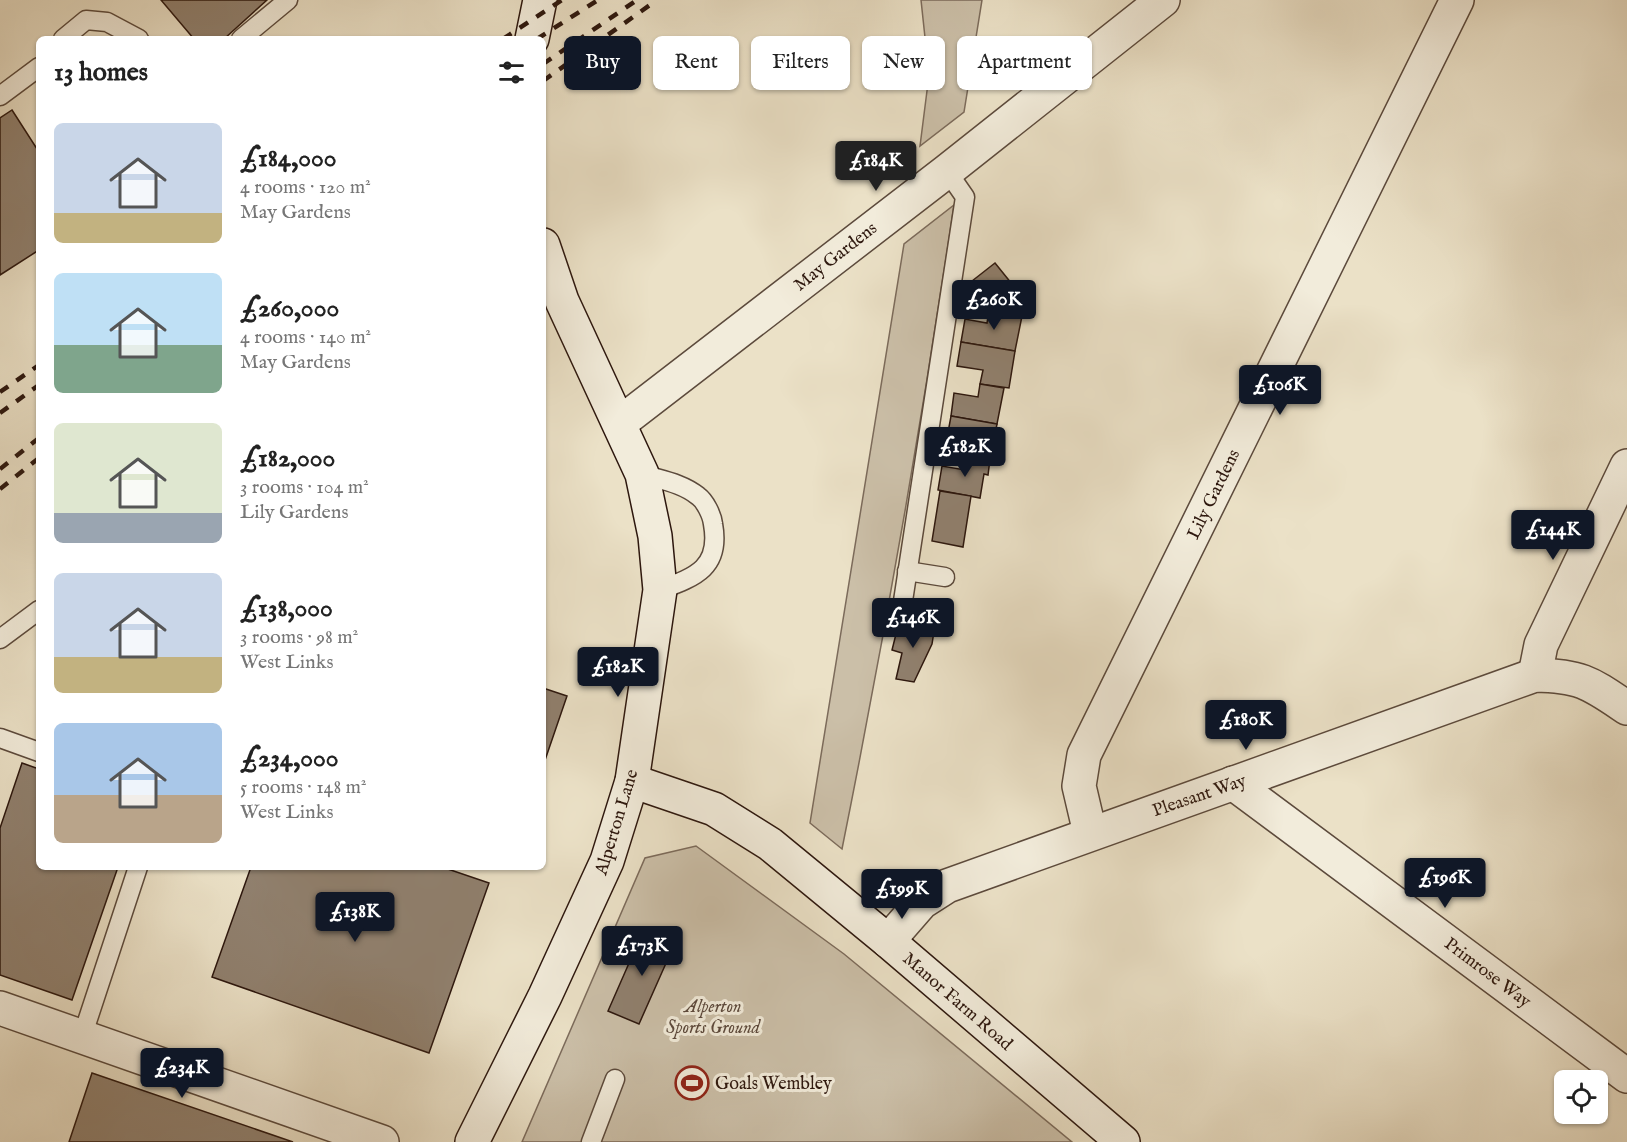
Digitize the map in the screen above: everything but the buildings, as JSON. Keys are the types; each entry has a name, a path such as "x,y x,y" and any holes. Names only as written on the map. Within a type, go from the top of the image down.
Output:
{"street":[{"path":"533,36 540,0"},
{"name":"May Gardens","path":"620,423 947,171 1163,0"},
{"name":"Lily Gardens","path":"1090,833 1079,786 1084,755 1457,0"},
{"name":"Alperton Lane","path":"472,1142 545,996 601,875 632,781 660,590 655,536 642,474 562,301 546,254"},
{"path":"1535,675 1541,645 1627,466"},
{"name":"Pleasant Way","path":"888,941 922,902 947,886 1535,675 1582,680 1627,708"},
{"name":"Manor Farm Road","path":"632,781 714,809 761,838 888,941 1123,1142"},
{"name":"Primrose Way","path":"1233,783 1627,1076"},
{"path":"0,1008 380,1142"}],"lane":[{"path":"245,36 288,0"},
{"path":"67,36 86,20 107,22 133,36"},
{"path":"0,96 36,69"},
{"path":"903,601 965,197 947,171"},
{"path":"642,474 682,486 700,497 712,517 716,541 708,564 691,578 660,590"},
{"path":"908,571 945,577"},
{"path":"0,639 36,612"},
{"path":"0,738 36,751"},
{"path":"82,1037 137,870"},
{"path":"591,1142 615,1079"}],"green space":[{"path":"921,0 982,0 976,36 957,36 957,90 968,90 964,112 920,146 927,90 945,90 945,36 925,36"},
{"path":"954,205 902,528 842,849 810,823 904,244"},
{"name":"Alperton Sports Ground","path":"696,846 844,954 1072,1142 522,1142 645,858"}],"railway":[{"path":"508,36 562,0"},
{"path":"542,36 598,0"},
{"path":"546,62 637,0"},
{"path":"546,79 657,0"},
{"path":"0,392 36,367"},
{"path":"0,413 36,387"},
{"path":"0,469 36,440"},
{"path":"0,489 36,460"}],"place":[{"name":"Goals Wembley","path":"692,1083"}]}
